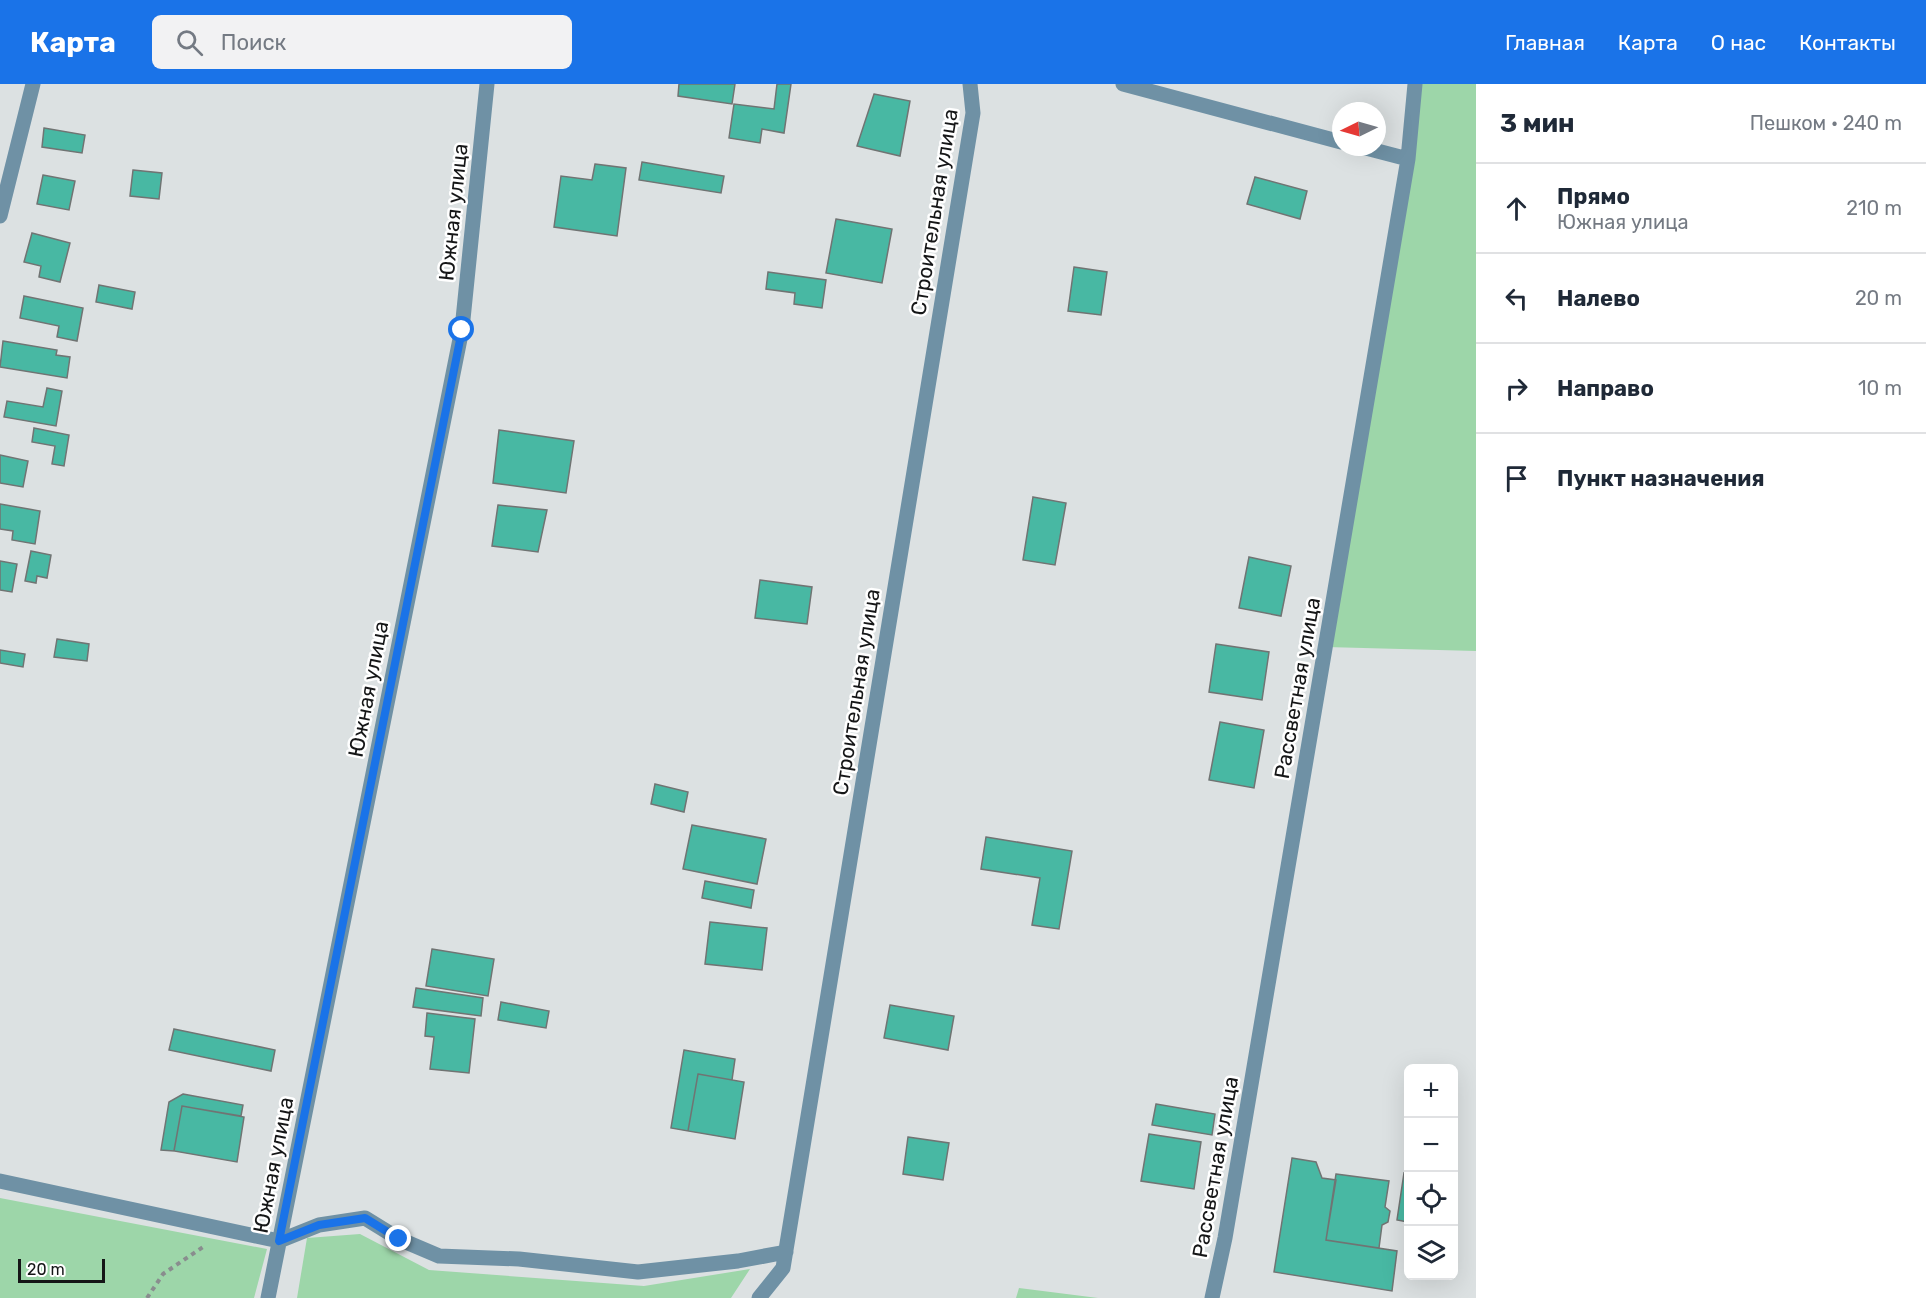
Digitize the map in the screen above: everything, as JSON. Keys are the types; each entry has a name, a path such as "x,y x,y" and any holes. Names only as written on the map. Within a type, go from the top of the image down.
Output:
{"street":[{"path":"0,216 33,84"},
{"name":"Южная улица","path":"268,1298 462,330 488,84"},
{"name":"Строительная улица","path":"759,1298 783,1268 786,1252 973,113 970,84"},
{"path":"1123,84 1332,139"},
{"name":"Рассветная улица","path":"1212,1298 1226,1238 1408,159 1415,84"},
{"path":"1386,153 1408,159"},
{"path":"0,1181 279,1241 319,1225 365,1218 399,1239 439,1256 519,1259 638,1272 738,1261 786,1252"}],"path":[{"path":"147,1298 163,1274 229,1230"}],"green space":[{"path":"1415,84 1476,84 1476,651 1326,647"},
{"path":"0,1198 267,1249 254,1298 0,1298"},
{"path":"360,1234 429,1270 644,1286 750,1269 731,1298 297,1298 307,1238"},
{"path":"1019,1288 1098,1298 1016,1298"}],"building":[{"path":"679,84 735,84 732,104 678,96"},
{"path":"777,84 791,84 784,133 762,129 760,143 729,138 734,104 774,109"},
{"path":"874,94 910,101 900,156 857,146"},
{"path":"44,128 85,135 82,153 42,147"},
{"path":"642,162 724,176 721,193 639,180"},
{"path":"595,164 626,168 617,236 554,227 561,176 592,180"},
{"path":"133,170 162,173 159,199 130,196"},
{"path":"43,175 75,181 69,210 37,204"},
{"path":"1255,177 1307,191 1300,219 1247,204"},
{"path":"836,219 892,229 882,283 826,273"},
{"path":"32,233 70,243 60,282 39,277 41,266 24,262"},
{"path":"1074,267 1107,272 1101,315 1068,311"},
{"path":"768,272 826,280 822,308 794,304 795,293 766,289"},
{"path":"99,285 135,292 132,309 96,302"},
{"path":"24,296 83,308 77,341 57,337 59,326 20,318"},
{"path":"3,341 57,350 56,355 70,357 67,378 0,367"},
{"path":"47,388 62,391 56,426 4,417 7,401 43,407"},
{"path":"34,428 69,435 64,466 52,464 55,446 32,442"},
{"path":"499,430 574,441 566,493 493,483"},
{"path":"0,455 28,461 23,487 0,483"},
{"path":"1033,497 1066,503 1055,565 1023,560"},
{"path":"0,504 40,511 35,544 12,540 13,531 0,529"},
{"path":"498,505 547,510 538,552 492,546"},
{"path":"31,551 51,555 47,578 37,576 36,583 25,581"},
{"path":"1249,557 1291,566 1281,616 1239,608"},
{"path":"0,561 17,564 12,592 0,590"},
{"path":"760,580 812,587 807,624 755,618"},
{"path":"57,639 89,644 87,661 54,657"},
{"path":"1216,644 1269,652 1262,700 1209,692"},
{"path":"0,650 25,654 23,667 0,663"},
{"path":"1220,722 1264,730 1254,788 1209,780"},
{"path":"655,784 688,792 684,812 651,804"},
{"path":"692,825 766,839 757,884 683,869"},
{"path":"986,837 1072,851 1059,929 1032,925 1040,878 981,869"},
{"path":"705,881 754,890 751,908 702,898"},
{"path":"710,922 767,928 762,970 705,964"},
{"path":"432,949 494,959 488,996 426,986"},
{"path":"416,988 483,998 481,1016 413,1007"},
{"path":"501,1002 549,1011 546,1028 498,1020"},
{"path":"890,1005 954,1016 948,1050 884,1038"},
{"path":"427,1013 475,1019 469,1073 430,1069 434,1037 425,1036"},
{"path":"174,1029 275,1050 271,1071 169,1050"},
{"path":"684,1050 735,1059 732,1080 698,1074 688,1131 671,1128"},
{"path":"698,1074 744,1082 735,1139 688,1131"},
{"path":"183,1094 243,1105 241,1116 182,1106 174,1151 161,1150 169,1102"},
{"path":"1156,1104 1215,1114 1212,1135 1152,1125"},
{"path":"182,1106 244,1117 237,1162 174,1151"},
{"path":"1149,1134 1201,1142 1194,1189 1141,1181"},
{"path":"908,1137 949,1143 943,1180 903,1174"},
{"path":"1292,1158 1316,1162 1322,1178 1336,1180 1326,1240 1397,1251 1392,1291 1274,1272"},
{"path":"1404,1173 1404,1221 1397,1220"},
{"path":"1336,1174 1389,1181 1385,1207 1390,1211 1388,1222 1382,1225 1379,1248 1326,1240"}],"route":[{"path":"399,1239 365,1218 319,1225 279,1241 462,330"}]}
